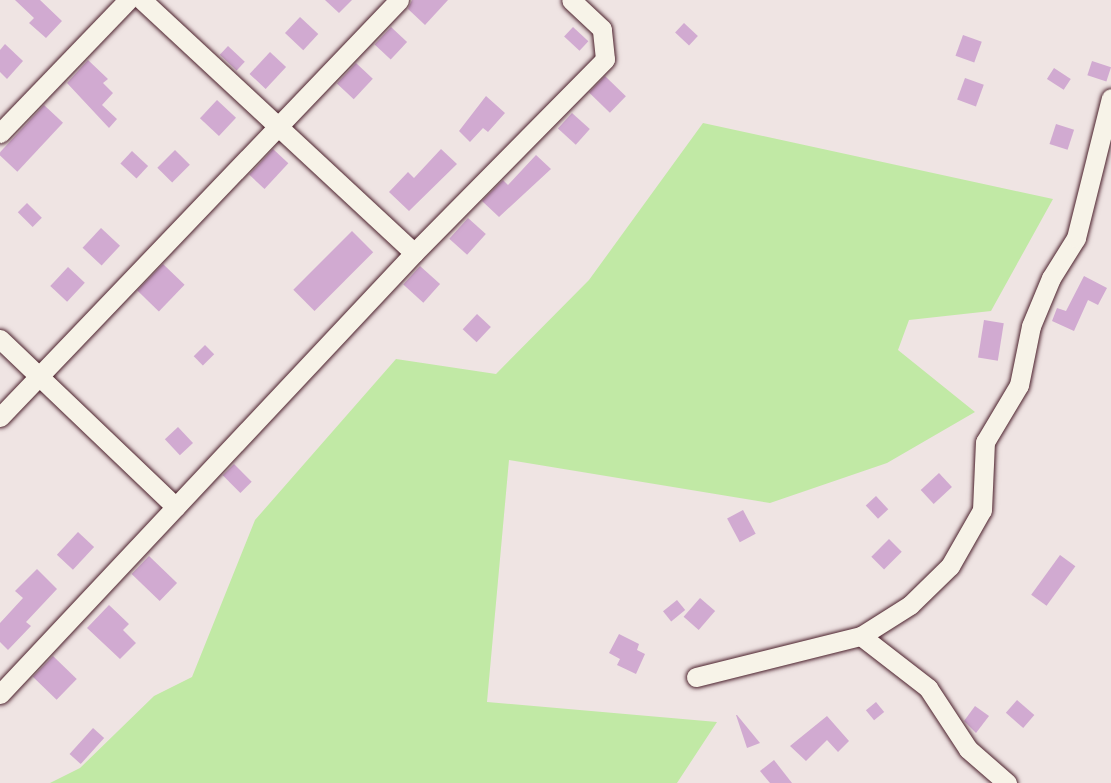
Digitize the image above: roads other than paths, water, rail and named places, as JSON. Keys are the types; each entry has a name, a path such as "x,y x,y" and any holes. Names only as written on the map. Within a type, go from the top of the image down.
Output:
{"street":[{"path":"0,133 128,0"},
{"path":"142,0 414,253"},
{"path":"0,417 399,0"},
{"path":"0,695 414,253 605,58 602,29 581,4"},
{"path":"696,677 861,636 910,605 950,566 982,510 985,442 1019,385 1031,326 1051,278 1076,238 1111,98"},
{"path":"0,339 176,507"},
{"path":"861,636 928,688 968,749 1007,783"}]}
